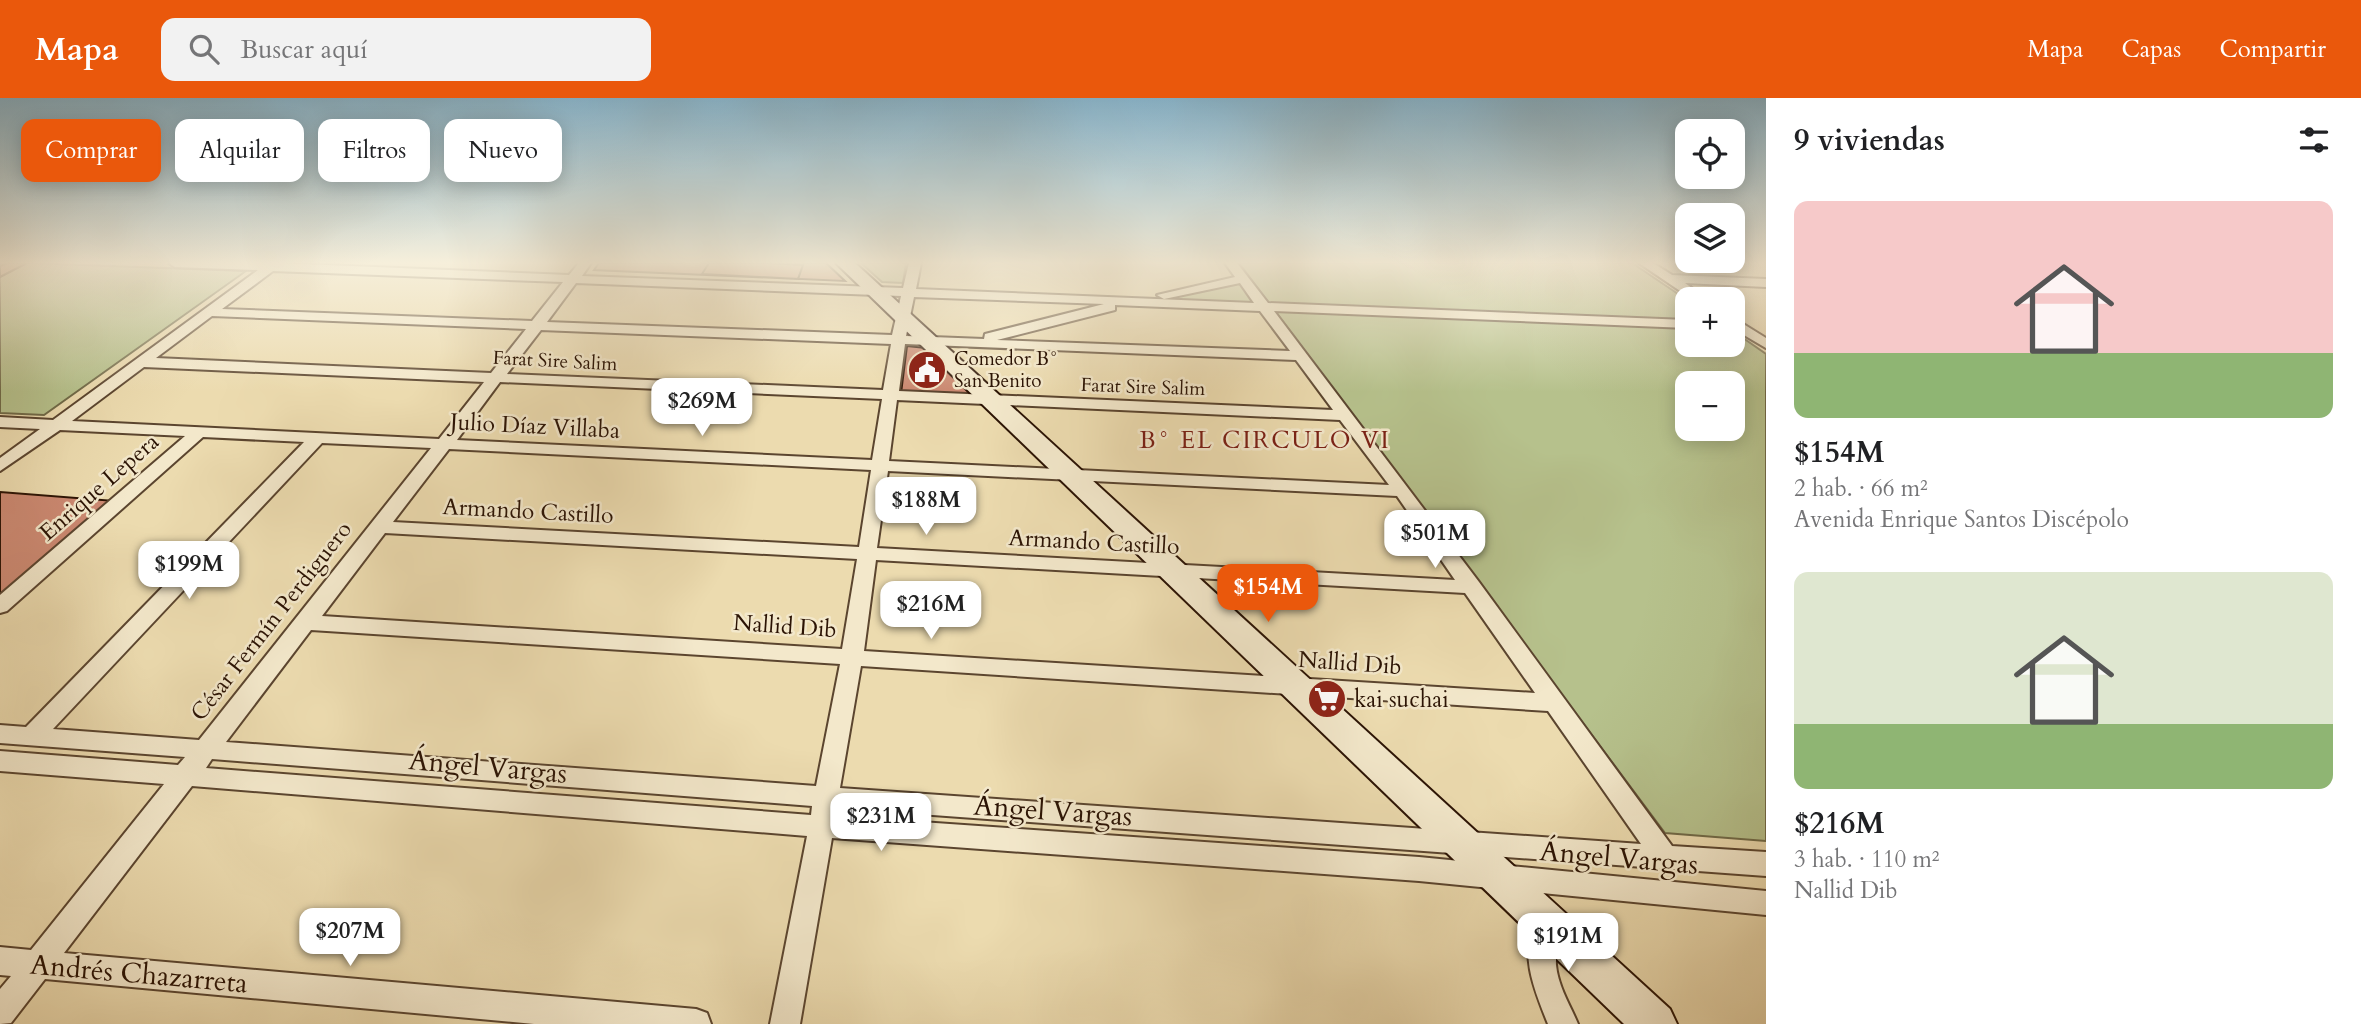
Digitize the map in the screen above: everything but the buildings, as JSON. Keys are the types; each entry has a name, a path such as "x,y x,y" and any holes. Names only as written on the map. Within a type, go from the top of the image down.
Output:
{"main road":[{"path":"892,306 1655,1024"}],"street":[{"path":"0,466 215,306"},
{"name":"César Fermín Perdiguero","path":"0,1013 551,306"},
{"path":"785,1024 819,826 827,797 852,657 879,467 906,306"},
{"path":"207,312 536,326 904,317 1057,306"},
{"path":"973,343 1111,306"},
{"path":"1265,306 1472,587 1665,856"},
{"path":"1291,306 1675,323"},
{"path":"1745,326 1766,327"},
{"path":"1745,331 1766,344"},
{"path":"932,344 973,343 1301,356"},
{"name":"Farat Sire Salim","path":"141,362 1346,415"},
{"name":"Julio Díaz Villaba","path":"0,422 1402,491"},
{"name":"Enrique Lepera","path":"0,606 199,432"},
{"path":"32,736 316,439"},
{"name":"Armando Castillo","path":"379,527 1472,587"},
{"name":"Nallid Dib","path":"303,621 1556,703"},
{"name":"Ángel Vargas","path":"0,734 827,797 1766,864"},
{"name":"Ángel Vargas","path":"0,761 819,826 1419,869 1766,903"},
{"path":"1546,923 1539,957 1540,970 1563,1024"},
{"name":"Andrés Chazarreta","path":"0,961 695,1024"}],"green space":[{"path":"0,306 197,306 44,415 0,413"},
{"path":"1271,306 1675,306 1675,357 1745,357 1745,339 1766,354 1766,841 1665,833"}],"place":[{"name":"Comedor B° San Benito","path":"927,370"},
{"name":"kai suchai","path":"1327,699"}],"district":[{"name":"B° EL CIRCULO VI","path":"1265,440"}]}
